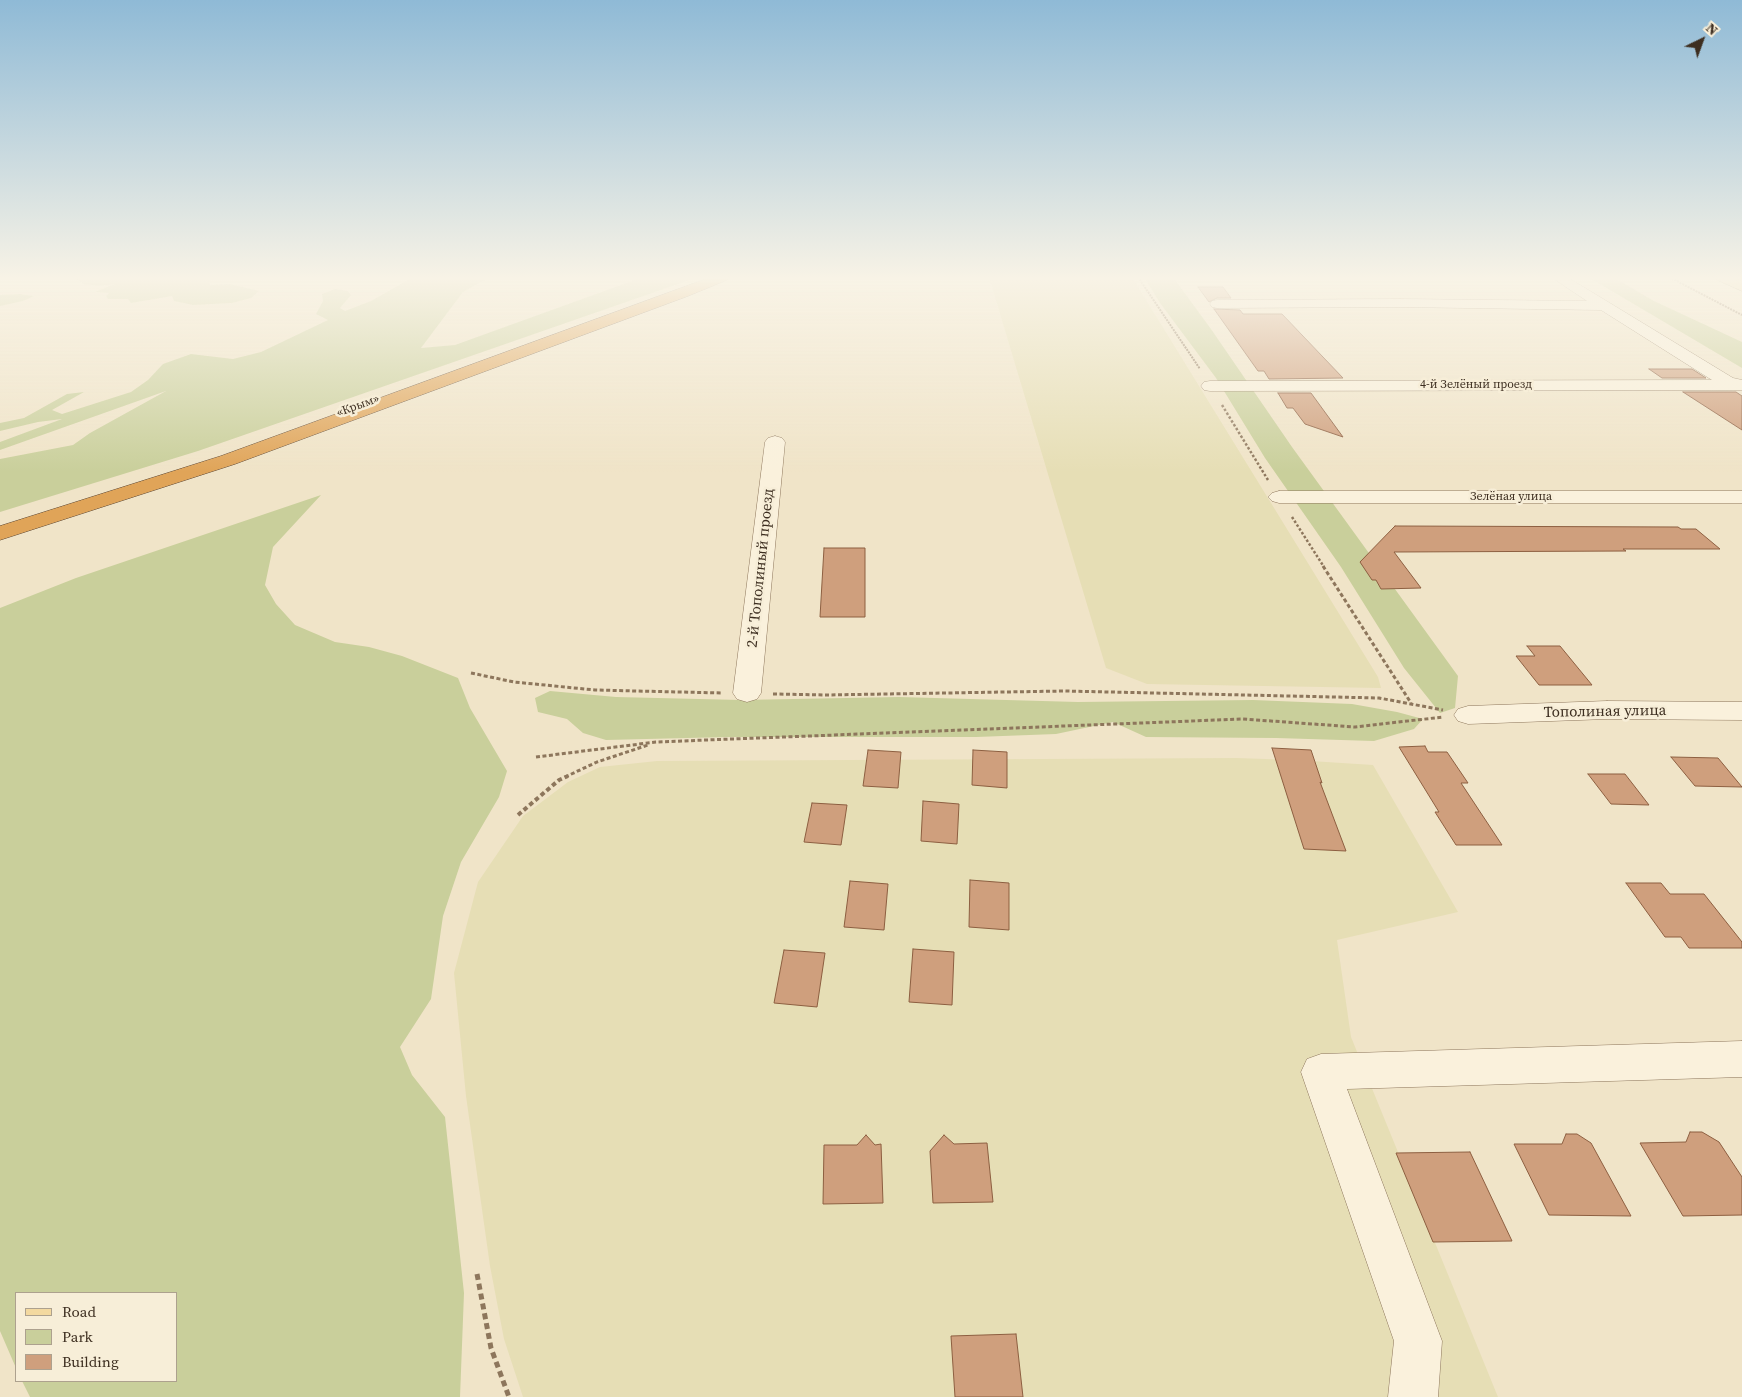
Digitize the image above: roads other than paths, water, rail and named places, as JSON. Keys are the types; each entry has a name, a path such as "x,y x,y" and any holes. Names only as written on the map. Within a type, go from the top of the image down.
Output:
{"highway":[{"name":"«Крым»","path":"0,527 223,454 537,342"},
{"path":"0,533 228,460 548,342"}],"street":[{"path":"1664,342 1727,382 1740,386"},
{"name":"4-й Зелёный проезд","path":"1210,386 1740,386"},
{"name":"2-й Тополиный проезд","path":"747,693 775,442"},
{"name":"Зелёная улица","path":"1279,497 1742,497"},
{"name":"Тополиная улица","path":"1468,714 1607,710 1742,711"},
{"path":"1413,1397 1418,1341 1321,1072 1742,1059"}]}
